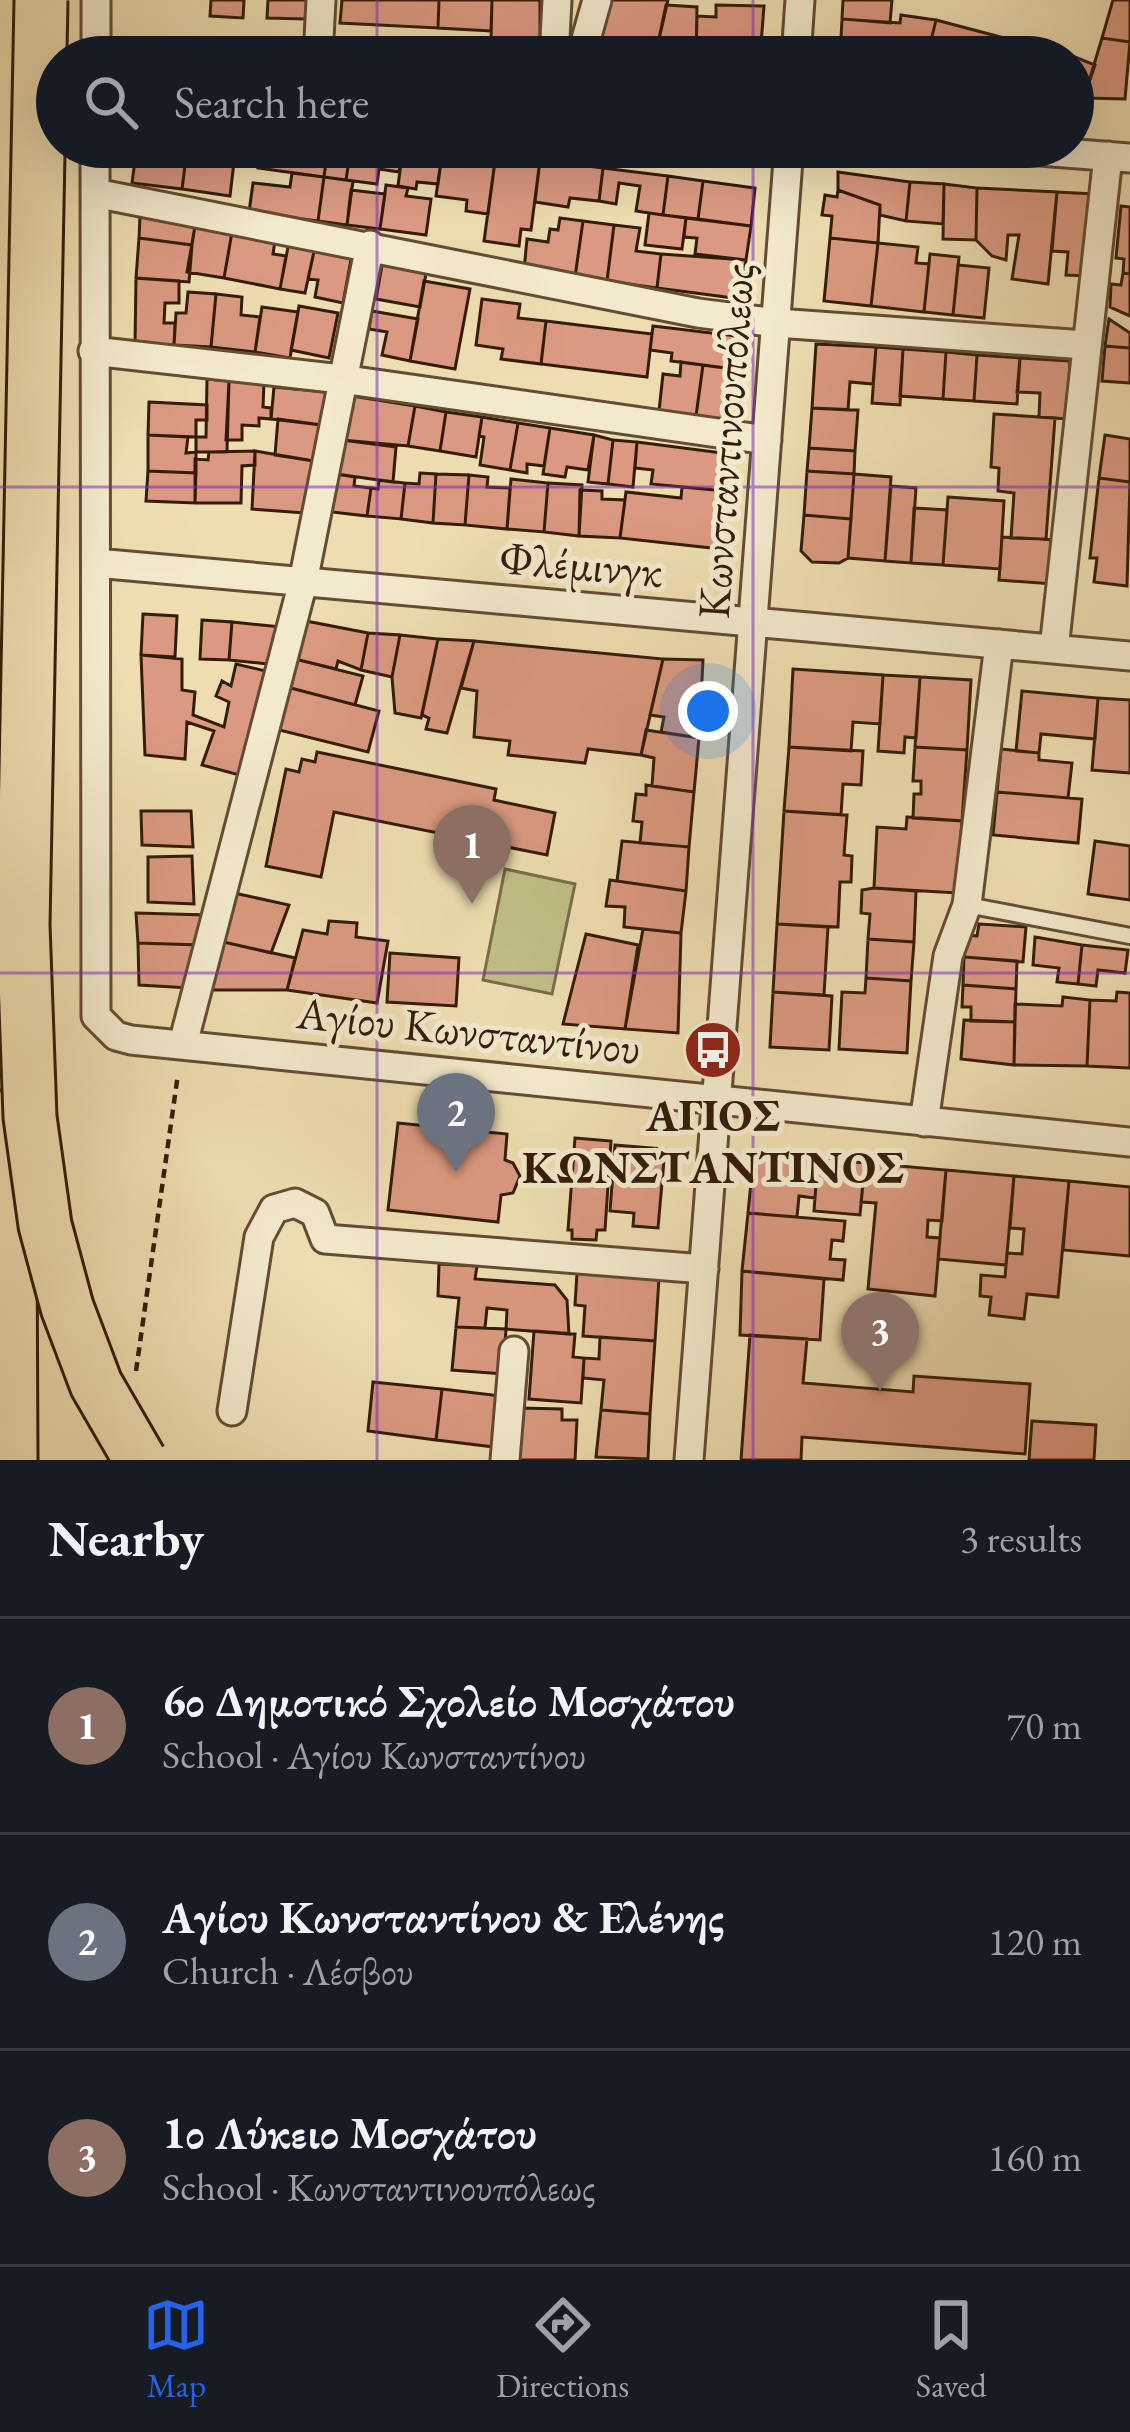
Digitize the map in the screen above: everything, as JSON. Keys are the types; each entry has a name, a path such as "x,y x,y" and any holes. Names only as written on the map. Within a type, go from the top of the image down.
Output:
{"highway":[{"path":"40,36 41,0"},
{"path":"11,1460 10,1237 23,926 38,168"},
{"path":"23,926 30,1117 45,1225 67,1307 96,1384 140,1460"}],"street":[{"path":"96,0 96,36"},
{"path":"319,36 321,0"},
{"path":"555,36 557,0"},
{"path":"587,36 597,0"},
{"path":"797,36 800,0"},
{"path":"1054,649 1085,344 1119,157"},
{"path":"95,168 96,563"},
{"name":"Κωνσταντινουπόλεως","path":"689,1460 788,168"},
{"path":"95,193 698,314 1085,344"},
{"path":"182,1044 303,582 370,245"},
{"path":"93,351 341,380 766,440"},
{"name":"Φλέμινγκ","path":"96,563 1130,656"},
{"name":"Αγίου Κωνσταντίνου","path":"96,563 96,1016 116,1036 1130,1142"},
{"path":"924,1122 948,956 967,905 999,644"},
{"path":"232,1411 259,1237 274,1209 295,1203 315,1213 326,1239 704,1269"},
{"path":"505,1460 514,1351"}],"lane":[{"path":"967,905 1130,936"}],"path":[{"path":"134,1391 182,1044"}],"green space":[{"path":"505,869 575,884 552,994 483,980"}],"building":[{"path":"211,0 244,0 243,18 210,16"},
{"path":"268,0 307,0 306,19 267,18"},
{"path":"342,0 439,0 438,28 340,23"},
{"path":"439,0 492,0 491,31 438,28"},
{"path":"492,0 540,0 540,36 491,36"},
{"path":"608,0 668,0 660,36 598,36"},
{"path":"843,0 892,0 890,23 842,19"},
{"path":"1113,0 1130,0 1130,42 1102,38"},
{"path":"666,5 697,7 696,36 659,36"},
{"path":"716,5 764,6 762,36 697,36 697,16 716,17"},
{"path":"901,15 936,20 932,36 841,36 842,19 900,23"},
{"path":"936,20 997,36 932,36"},
{"path":"1102,38 1130,42 1125,99 1094,98 1094,65"},
{"path":"134,168 185,168 182,189 132,183"},
{"path":"185,168 233,168 230,196 182,189"},
{"path":"258,168 325,168 324,177"},
{"path":"325,168 348,168 346,180 324,177"},
{"path":"348,168 400,168 399,172 379,169 377,184 346,180"},
{"path":"400,168 440,168 438,184 417,182 416,189 398,186"},
{"path":"440,168 494,168 488,214 466,211 467,200 436,196"},
{"path":"494,168 539,168 531,230 521,229 519,246 484,241"},
{"path":"539,168 603,168 599,201 570,198 568,207 535,202"},
{"path":"603,168 668,176 663,215 636,211 640,186 619,183 616,204 599,201"},
{"path":"838,172 910,182 906,221 880,215 880,205 838,190"},
{"path":"292,173 324,177 318,221 249,212 253,183 290,187"},
{"path":"668,176 703,181 698,219 663,215"},
{"path":"324,177 353,181 347,225 318,221"},
{"path":"703,181 755,188 751,226 698,219"},
{"path":"910,182 944,184 943,224 906,221"},
{"path":"944,184 977,188 976,240 943,239"},
{"path":"386,185 408,188 406,196 431,199 426,235 380,229"},
{"path":"977,188 1057,192 1048,284 1012,279 1019,235 1008,235 1006,260 992,256 976,240"},
{"path":"351,190 385,194 380,229 347,225"},
{"path":"838,190 880,205 878,243 830,238 832,216 822,215 825,195 837,197"},
{"path":"1057,192 1094,194 1088,276 1066,275 1068,252 1052,251"},
{"path":"1121,206 1130,207 1130,274 1123,273 1124,259 1116,258"},
{"path":"649,213 686,218 682,249 645,245"},
{"path":"140,216 195,226 192,245 139,238"},
{"path":"560,218 583,221 575,277 524,270 527,239 548,242 550,229 558,230"},
{"path":"686,218 751,226 746,260 695,254 697,238 684,237"},
{"path":"583,221 614,225 607,281 575,277"},
{"path":"614,225 640,228 636,251 661,254 657,288 607,281"},
{"path":"195,226 232,232 224,278 187,272"},
{"path":"232,232 275,241 273,254 286,256 280,289 224,278"},
{"path":"139,238 192,245 189,282 136,278"},
{"path":"830,238 878,243 871,306 824,301"},
{"path":"289,242 315,247 305,293 280,289"},
{"path":"878,243 918,247 916,263 929,264 924,312 871,306"},
{"path":"315,247 352,254 343,303 315,297 318,280 308,279"},
{"path":"661,254 746,260 741,299 657,288"},
{"path":"930,254 959,257 953,315 924,312"},
{"path":"383,260 427,268 420,307 376,299"},
{"path":"958,265 989,268 984,318 953,315"},
{"path":"1123,273 1130,274 1130,316 1110,307 1111,284 1121,285"},
{"path":"136,278 179,281 179,303 165,303 164,323 175,323 174,345 135,345"},
{"path":"424,281 470,289 455,369 410,361"},
{"path":"188,292 216,294 211,347 174,345 176,313 186,313"},
{"path":"216,294 242,297 241,315 260,317 255,352 211,347"},
{"path":"482,299 520,304 518,318 546,321 541,364 501,359 503,349 476,345"},
{"path":"299,306 338,313 329,358 291,350"},
{"path":"262,307 298,312 290,358 255,352"},
{"path":"372,311 418,319 410,361 382,355 387,332 369,329"},
{"path":"1109,319 1130,333 1130,348 1105,346"},
{"path":"546,321 652,334 647,377 541,364"},
{"path":"653,326 745,337 741,370 671,361 672,353 650,350"},
{"path":"816,344 876,347 873,384 850,382 848,410 812,408"},
{"path":"1105,346 1130,348 1130,383 1102,381"},
{"path":"876,347 903,349 900,405 872,403"},
{"path":"903,349 946,352 943,399 900,396"},
{"path":"946,352 977,355 974,401 943,399"},
{"path":"977,355 1020,358 1017,404 974,401"},
{"path":"1020,358 1070,361 1067,419 1039,417 1040,393 1017,392"},
{"path":"681,362 703,365 696,416 659,411 663,374 680,376"},
{"path":"703,365 741,370 735,420 696,416"},
{"path":"207,379 229,381 227,452 196,452 196,437 206,437"},
{"path":"229,381 264,383 263,407 271,408 271,419 259,418 259,426 242,425 242,440 226,440"},
{"path":"274,387 326,392 322,425 271,419"},
{"path":"352,396 415,406 408,446 342,440"},
{"path":"149,402 207,405 207,420 196,420 196,437 148,435"},
{"path":"415,406 446,412 440,451 408,446"},
{"path":"812,408 858,410 855,451 809,448"},
{"path":"446,412 482,417 476,457 440,451"},
{"path":"994,414 1055,418 1046,539 1011,538 1014,493 998,491 999,468 991,467"},
{"path":"482,417 518,423 510,470 480,465"},
{"path":"278,419 322,425 314,461 275,455"},
{"path":"518,423 550,428 544,466 527,464 527,473 510,470"},
{"path":"550,428 594,435 588,470 567,467 565,477 543,474"},
{"path":"148,435 188,437 186,453 196,452 196,473 148,471"},
{"path":"594,435 613,440 608,484 588,482"},
{"path":"1105,435 1130,439 1130,482 1099,478"},
{"path":"342,440 396,447 393,482 336,474"},
{"path":"613,440 637,442 633,487 608,484"},
{"path":"637,442 730,454 726,491 651,484 653,470 635,468"},
{"path":"809,448 855,451 854,474 807,471"},
{"path":"255,451 255,465 242,466 241,503 195,503 195,459 208,460 209,452"},
{"path":"255,451 314,461 304,513 252,509"},
{"path":"148,471 196,473 195,503 146,501"},
{"path":"807,471 854,474 851,519 804,515"},
{"path":"420,473 436,474 433,523 401,519 405,483 419,484"},
{"path":"336,474 355,477 354,486 371,488 367,516 332,512"},
{"path":"436,474 469,475 465,525 433,523"},
{"path":"854,474 891,477 885,561 848,558"},
{"path":"469,475 488,477 487,487 510,488 507,529 465,525"},
{"path":"1099,478 1130,482 1127,586 1094,582 1097,558 1090,558"},
{"path":"511,479 548,483 544,532 507,529"},
{"path":"379,480 405,483 401,519 367,516 371,488 378,489"},
{"path":"548,483 582,485 579,536 544,532"},
{"path":"891,486 916,488 911,563 885,561"},
{"path":"682,487 726,491 721,549 620,538 626,492 681,498"},
{"path":"580,490 602,491 602,499 625,500 620,538 579,536"},
{"path":"948,497 1004,501 1000,569 943,565"},
{"path":"914,508 947,510 943,565 911,563"},
{"path":"804,515 851,519 848,558 839,563 812,562 801,551"},
{"path":"1002,537 1056,540 1053,584 999,580"},
{"path":"143,614 177,616 175,657 141,655"},
{"path":"202,620 232,622 229,660 200,659"},
{"path":"306,621 368,633 361,670 338,661 336,669 295,659"},
{"path":"232,622 282,627 278,665 229,660"},
{"path":"368,633 400,635 392,677 361,670"},
{"path":"400,635 438,639 421,718 395,713 392,677"},
{"path":"438,639 474,641 447,733 426,729 429,718 422,715"},
{"path":"474,641 663,659 641,755 588,749 585,763 508,755 510,741 474,737 477,691 461,688"},
{"path":"141,655 182,659 182,690 195,692 193,715 224,727 229,702 216,696 222,681 231,686 236,664 274,673 243,776 202,765 214,731 187,722 185,759 145,755"},
{"path":"295,659 363,676 355,705 287,687"},
{"path":"663,659 703,660 699,738 661,732 664,717 650,715"},
{"path":"793,669 883,675 880,724 853,722 851,751 789,747"},
{"path":"883,675 920,677 916,738 905,737 904,753 878,751"},
{"path":"920,677 971,680 967,750 915,747"},
{"path":"287,687 379,711 368,752 275,729"},
{"path":"1022,691 1098,698 1095,739 1041,734 1039,753 1016,751"},
{"path":"1098,698 1130,700 1130,773 1092,770"},
{"path":"646,730 699,738 694,792 652,786 654,758 641,755"},
{"path":"789,747 863,751 861,785 843,784 841,815 784,811"},
{"path":"915,747 967,750 962,821 913,818 914,794 921,794 921,781 913,781"},
{"path":"1001,749 1072,763 1068,798 997,792"},
{"path":"317,752 496,789 494,800 555,813 547,855 334,812 321,877 266,866 286,769 299,772 302,759 315,762"},
{"path":"646,785 694,792 689,847 640,843 642,822 633,821 636,794 646,795"},
{"path":"997,792 1082,799 1078,843 993,835"},
{"path":"141,811 191,811 193,847 142,845"},
{"path":"784,811 847,815 844,855 852,856 851,882 840,882 838,927 777,924"},
{"path":"907,817 962,821 957,893 874,888 877,827 906,829"},
{"path":"622,841 689,847 686,891 617,881"},
{"path":"1095,841 1130,846 1130,900 1088,894"},
{"path":"192,856 194,904 148,902 148,857"},
{"path":"610,880 686,891 681,933 624,927 625,907 606,906"},
{"path":"862,890 916,891 914,942 868,939 870,914 861,913"},
{"path":"234,893 289,905 271,953 219,941"},
{"path":"136,913 207,915 200,945 138,943"},
{"path":"329,921 357,923 356,937 388,941 377,1003 287,990 303,930 327,934"},
{"path":"777,924 828,927 824,995 773,992"},
{"path":"979,924 1026,927 1023,962 964,957 966,935 977,936"},
{"path":"643,929 681,933 678,1033 625,1029"},
{"path":"586,934 638,945 625,1029 563,1024"},
{"path":"1035,937 1082,945 1078,984 1057,982 1059,968 1033,965"},
{"path":"868,939 914,942 911,981 866,978"},
{"path":"219,941 295,958 287,990 206,990"},
{"path":"138,943 200,945 190,988 139,985"},
{"path":"1082,945 1128,950 1125,973 1098,970 1096,986 1078,984"},
{"path":"390,953 459,958 456,1006 387,1002"},
{"path":"964,957 1017,961 1016,989 963,985"},
{"path":"866,978 911,981 907,1053 839,1049 842,992 865,993"},
{"path":"963,985 1016,989 1015,1022 971,1021 971,1007 962,1007"},
{"path":"773,992 832,996 829,1050 770,1047"},
{"path":"1117,992 1130,993 1130,1068 1087,1066 1090,1000 1116,1001"},
{"path":"1063,997 1090,1000 1087,1066 1014,1065 1015,1004 1062,1006"},
{"path":"964,1020 1015,1022 1014,1065 961,1059"},
{"path":"398,1123 507,1134 505,1160 513,1163 520,1176 513,1193 501,1195 498,1222 388,1210"},
{"path":"575,1138 611,1141 605,1230 597,1230 596,1240 572,1239 572,1230 568,1230"},
{"path":"615,1145 665,1149 658,1228 633,1226 634,1213 610,1211"},
{"path":"754,1152 818,1158 815,1198 799,1196 797,1217 748,1213"},
{"path":"818,1158 865,1163 860,1215 814,1211"},
{"path":"865,1163 946,1170 942,1221 928,1220 927,1237 940,1238 935,1296 868,1289 876,1203 861,1202"},
{"path":"946,1170 1014,1176 1006,1265 938,1259"},
{"path":"1014,1176 1069,1181 1058,1297 1027,1294 1024,1319 989,1315 991,1297 980,1296 981,1275 1005,1277 1007,1253 1022,1254 1024,1229 1010,1228"},
{"path":"1069,1181 1130,1187 1130,1256 1063,1250"},
{"path":"748,1213 845,1221 843,1241 832,1240 830,1259 845,1260 843,1280 742,1271"},
{"path":"439,1264 477,1266 475,1279 555,1285 567,1300 569,1334 506,1329 507,1310 487,1308 485,1328 456,1327 459,1298 438,1296"},
{"path":"742,1271 824,1279 820,1340 740,1335"},
{"path":"577,1273 659,1278 655,1341 583,1336 585,1306 575,1305"},
{"path":"456,1327 506,1329 503,1374 452,1370"},
{"path":"534,1331 575,1334 573,1357 584,1358 581,1403 529,1399"},
{"path":"750,1335 807,1339 803,1383 913,1392 914,1376 1030,1384 1025,1454 802,1437 801,1460 741,1460"},
{"path":"600,1337 655,1341 650,1414 601,1410 604,1380 583,1378 584,1358 599,1359"},
{"path":"373,1382 442,1389 436,1440 368,1431"},
{"path":"442,1389 501,1396 494,1447 436,1440"},
{"path":"520,1408 562,1409 562,1420 577,1420 575,1460 517,1460"},
{"path":"601,1410 650,1414 648,1459 596,1457"},
{"path":"1032,1421 1096,1425 1094,1460 1029,1460"}],"place":[{"name":"6ο Δημοτικό Σχολείο Μοσχάτου","path":"472,904"},
{"name":"ΑΓΙΟΣ ΚΩΝΣΤΑΝΤΙΝΟΣ","path":"713,1050"},
{"name":"Αγίου Κωνσταντίνου & Ελένης","path":"456,1172"},
{"name":"1ο Λύκειο Μοσχάτου","path":"880,1391"}]}
